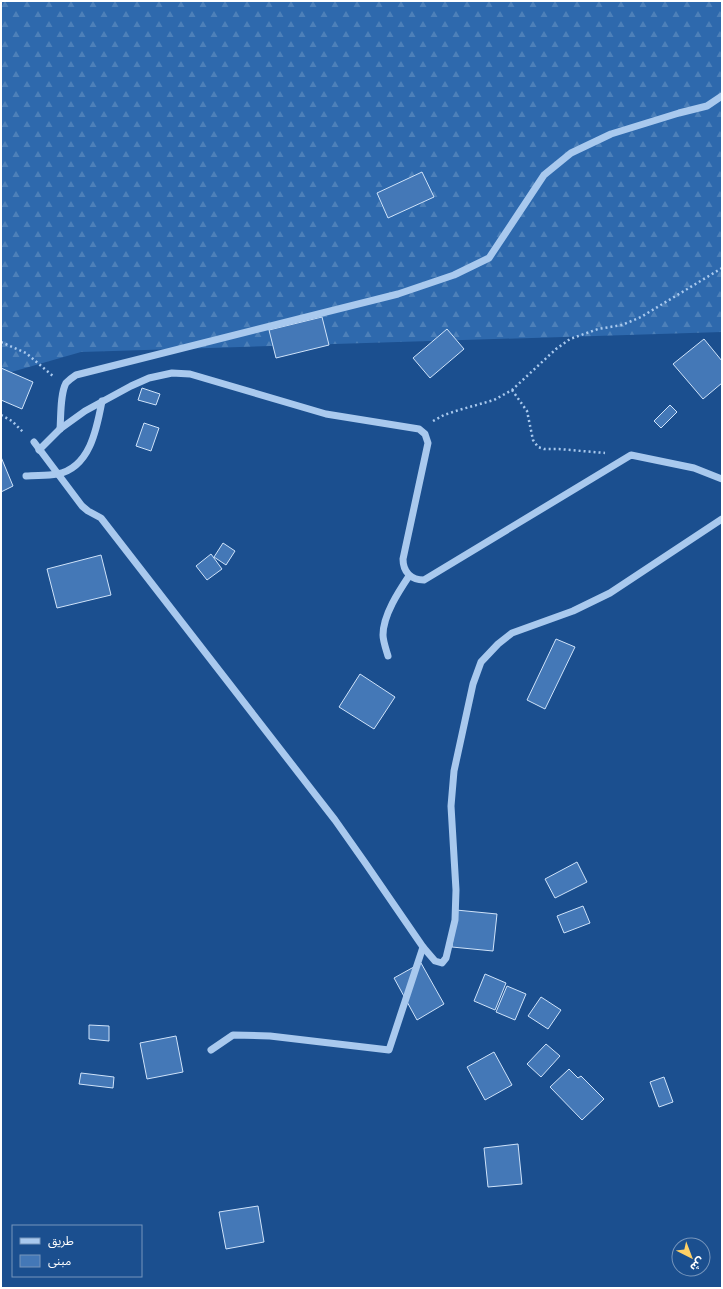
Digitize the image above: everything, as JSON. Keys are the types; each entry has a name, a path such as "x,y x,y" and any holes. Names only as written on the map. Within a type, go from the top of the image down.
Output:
{"lane":[{"path":"60,429 63,395 67,382 72,378 82,373 398,294 454,275 489,258 544,176 571,153 611,134 707,106 722,96"},
{"path":"39,450 60,429 102,401 150,378 172,373 190,374 326,414 419,429 425,434 428,442 403,559 403,565 409,576 418,580 424,580 631,455 643,456 694,468 722,478"},
{"path":"26,476 58,474 80,462 88,450 99,420 102,401"},
{"path":"34,442 84,508 102,518 334,820 423,947 435,962 442,963 446,958 455,920 456,890 451,806 454,771 473,684 481,662 498,644 512,633 573,611 610,592 722,519"},
{"path":"388,656 383,635 385,622 394,598 409,576"},
{"path":"211,1050 233,1035 270,1036 389,1050 423,947"}],"path":[{"path":"419,429 444,415 494,400 512,390 556,349 570,339 598,329 622,326 641,317 722,268"},
{"path":"1,342 26,353 65,387"},
{"path":"512,390 527,411 533,440 538,447 544,449 631,455"},
{"path":"1,415 12,421 34,442"}],"green space":[{"path":"1,1 722,1 722,332 81,352 1,375"}],"building":[{"path":"422,172 434,197 388,218 377,193"},
{"path":"322,317 329,345 276,358 269,330"},
{"path":"447,329 464,349 430,378 413,358"},
{"path":"704,339 722,361 722,383 703,399 673,364"},
{"path":"1,368 33,382 22,409 1,400"},
{"path":"142,388 160,394 156,405 138,400"},
{"path":"670,405 677,412 661,428 654,421"},
{"path":"144,423 159,428 151,451 136,446"},
{"path":"1,457 13,486 1,492"},
{"path":"223,543 235,551 226,565 214,557"},
{"path":"211,554 222,569 207,580 196,566"},
{"path":"101,555 111,595 57,608 47,569"},
{"path":"556,639 575,647 545,709 527,700"},
{"path":"360,674 395,697 374,729 339,707"},
{"path":"577,862 587,882 555,898 545,879"},
{"path":"583,906 590,923 564,933 557,916"},
{"path":"456,910 497,914 493,951 452,947"},
{"path":"421,963 444,1004 417,1020 394,978"},
{"path":"485,974 506,983 495,1010 474,1001"},
{"path":"507,986 526,994 515,1020 496,1012"},
{"path":"541,997 561,1010 548,1029 528,1016"},
{"path":"89,1025 109,1026 109,1041 89,1039"},
{"path":"176,1036 183,1072 147,1079 140,1043"},
{"path":"546,1044 560,1056 541,1077 527,1064"},
{"path":"494,1052 512,1085 485,1100 467,1067"},
{"path":"569,1069 578,1078 581,1076 604,1099 582,1120 550,1087"},
{"path":"81,1073 114,1077 113,1088 79,1084"},
{"path":"664,1077 673,1102 659,1107 650,1082"},
{"path":"518,1144 522,1184 488,1187 484,1148"},
{"path":"258,1206 264,1242 226,1249 219,1212"}]}
